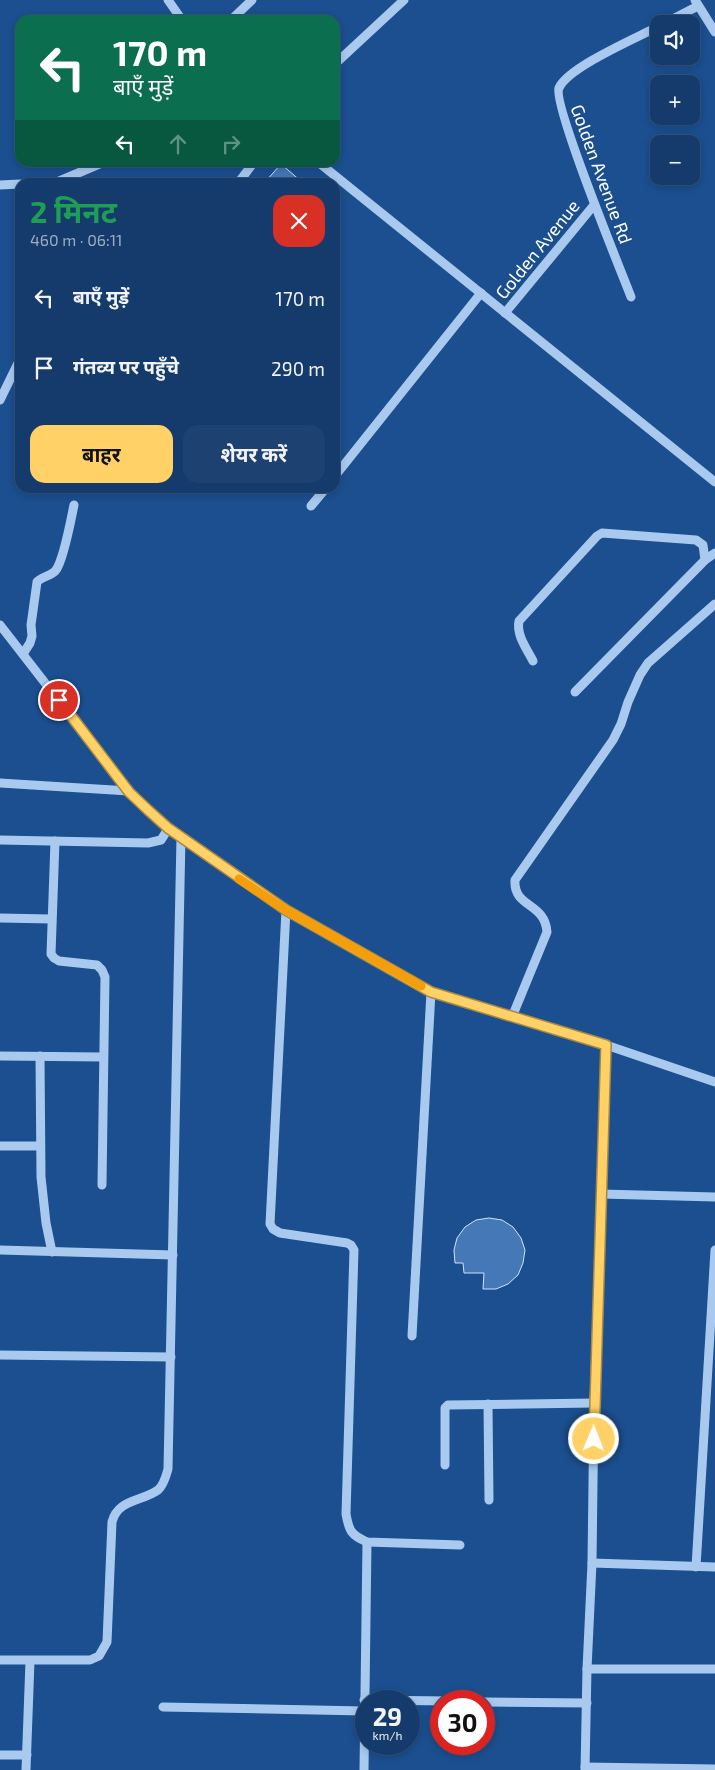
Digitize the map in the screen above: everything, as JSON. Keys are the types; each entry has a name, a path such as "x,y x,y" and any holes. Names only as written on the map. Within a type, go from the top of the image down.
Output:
{"street":[{"path":"168,0 178,15"},
{"path":"236,15 252,0"},
{"path":"340,59 404,0"},
{"path":"677,15 696,3 715,32"},
{"name":"Golden Avenue Rd","path":"630,297 594,204 558,98 559,88 566,79 582,66 650,31"},
{"path":"66,178 92,167"},
{"path":"242,178 250,167"},
{"path":"324,167 338,178"},
{"path":"340,180 715,482"},
{"path":"0,185 15,184"},
{"name":"Golden Avenue","path":"505,313 594,204"},
{"path":"340,470 481,294"},
{"path":"0,400 15,377"},
{"path":"311,506 322,493"},
{"path":"23,654 32,636 36,582 56,569 61,559 74,505"},
{"path":"533,661 519,633 518,626 520,620 596,536 602,533 696,540 703,545 705,560"},
{"path":"575,692 705,560 715,553"},
{"path":"512,1017 547,932 543,916 518,896 514,888 515,880 613,740 640,675 648,663 715,604"},
{"path":"0,625 129,792 168,828 286,910 431,992 606,1045 715,1082"},
{"path":"0,783 129,792"},
{"path":"0,840 148,843 161,840 168,828"},
{"path":"0,1660 90,1660 99,1656 107,1642 112,1522 114,1513 125,1505 159,1489 165,1480 168,1469 181,837"},
{"path":"55,842 51,954 59,961 97,965 105,977 102,1184"},
{"path":"286,910 270,1224 273,1229 280,1233 346,1243 351,1245 354,1250 346,1514 348,1526 354,1536 367,1542 460,1545"},
{"path":"0,918 51,919"},
{"path":"412,1336 431,992"},
{"path":"606,1045 594,1403 592,1563 585,1768 715,1768"},
{"path":"0,1056 103,1057"},
{"path":"40,1056 40,1146 43,1206 52,1252"},
{"path":"0,1146 40,1146"},
{"path":"602,1194 715,1197"},
{"path":"0,1250 173,1255"},
{"path":"696,1567 715,1250"},
{"path":"0,1356 171,1357"},
{"path":"445,1465 445,1408 448,1405 594,1403"},
{"path":"488,1404 489,1500"},
{"path":"364,1690 367,1542"},
{"path":"592,1563 715,1567"},
{"path":"26,1770 30,1661"},
{"path":"587,1670 715,1669"},
{"path":"495,1702 586,1703"},
{"path":"163,1707 355,1711"},
{"path":"0,1755 27,1755"},
{"path":"364,1755 364,1770"}],"building":[{"path":"278,167 284,167 297,178 269,178"},
{"path":"489,1218 502,1220 513,1227 521,1238 525,1250 523,1263 518,1275 508,1284 496,1289 483,1289 484,1273 464,1273 463,1263 455,1263 454,1250 457,1238 465,1227 476,1220"}],"slow traffic":[{"path":"239,879 286,910 421,986"}],"route":[{"path":"59,700 129,792 148,810 168,828 216,863 286,910 431,992 606,1045 594,1439"}]}
